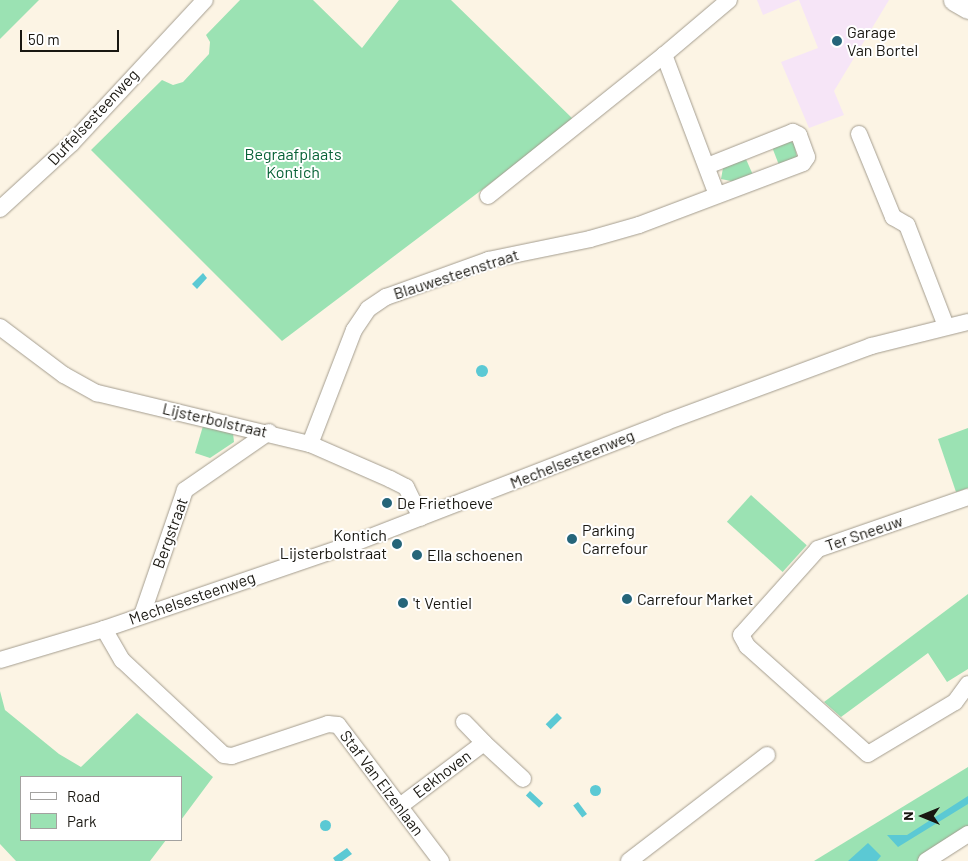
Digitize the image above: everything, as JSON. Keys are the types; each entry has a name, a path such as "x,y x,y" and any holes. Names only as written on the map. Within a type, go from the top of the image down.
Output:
{"main road":[{"path":"954,0 968,8"}],"street":[{"name":"Duffelsesteenweg","path":"0,209 84,130 150,56 205,0"},
{"path":"488,196 664,55 729,0"},
{"path":"664,55 717,195"},
{"name":"Blauwesteenstraat","path":"310,444 354,330 368,309 386,297 488,260 590,239 640,225 804,163 807,157 799,135 792,132 707,166"},
{"path":"859,134 893,217 907,225 946,326"},
{"name":"Mechelsesteenweg","path":"0,660 104,629 421,518 871,346 968,322"},
{"name":"Lijsterbolstraat","path":"0,327 64,375 98,392 269,432 310,444 406,486 421,518"},
{"name":"Bergstraat","path":"142,615 185,490 269,432"},
{"name":"Ter Sneeuw","path":"968,497 815,551 741,635 748,646 868,754 955,702 968,684"},
{"name":"Staf Van Elzenlaan","path":"104,629 122,660 218,752 232,756 333,723 338,725 440,861"},
{"name":"Eekhoven","path":"464,722 523,779"},
{"name":"Eekhoven","path":"400,806 484,742"},
{"path":"629,861 767,755"},
{"path":"926,861 968,834"}],"shaded area":[{"path":"757,0 798,0 763,15"},
{"path":"799,0 889,0 834,91 844,115 809,128 781,62 818,48"}],"green space":[{"path":"0,0 39,0 0,39"},
{"name":"Begraafplaats Kontich","path":"240,0 313,0 362,48 399,0 451,0 574,120 282,341 91,150 162,80 173,85 183,82 209,54 210,42 206,35"},
{"path":"789,141 794,143 797,157 779,165 772,147"},
{"path":"745,157 753,175 736,182 721,179 723,168"},
{"path":"203,426 233,433 234,442 210,458 195,453"},
{"path":"968,428 968,488 956,492 938,439"},
{"path":"751,495 807,545 783,572 727,522"},
{"path":"968,594 968,669 947,682 928,653 841,717 824,702"},
{"path":"0,691 5,710 59,754 81,767 137,713 213,777 182,819 182,776 20,776 20,841 165,841 150,861 16,861 0,844"},
{"path":"968,767 968,833 924,861 814,861"}],"water":[{"path":"203,273 207,278 197,289 192,284"},
{"path":"480,365 484,365 488,371 484,377 480,377 476,373 476,369"},
{"path":"557,713 562,718 551,729 546,724"},
{"path":"595,784 601,790 595,796 589,790"},
{"path":"530,791 543,803 539,808 526,795"},
{"path":"968,796 968,804 898,847 887,835 907,835"},
{"path":"578,802 587,814 582,818 573,806"},
{"path":"325,819 331,825 325,831 319,825"},
{"path":"868,843 881,856 877,861 848,861"},
{"path":"347,848 352,854 342,861 335,861 333,858"}],"place":[{"name":"Garage Van Bortel","path":"837,41"},
{"name":"De Friethoeve","path":"387,503"},
{"name":"Parking Carrefour","path":"572,539"},
{"name":"Kontich Lijsterbolstraat","path":"397,544"},
{"name":"Ella schoenen","path":"417,555"},
{"name":"Carrefour Market","path":"627,599"},
{"name":"'t Ventiel","path":"403,603"}]}
